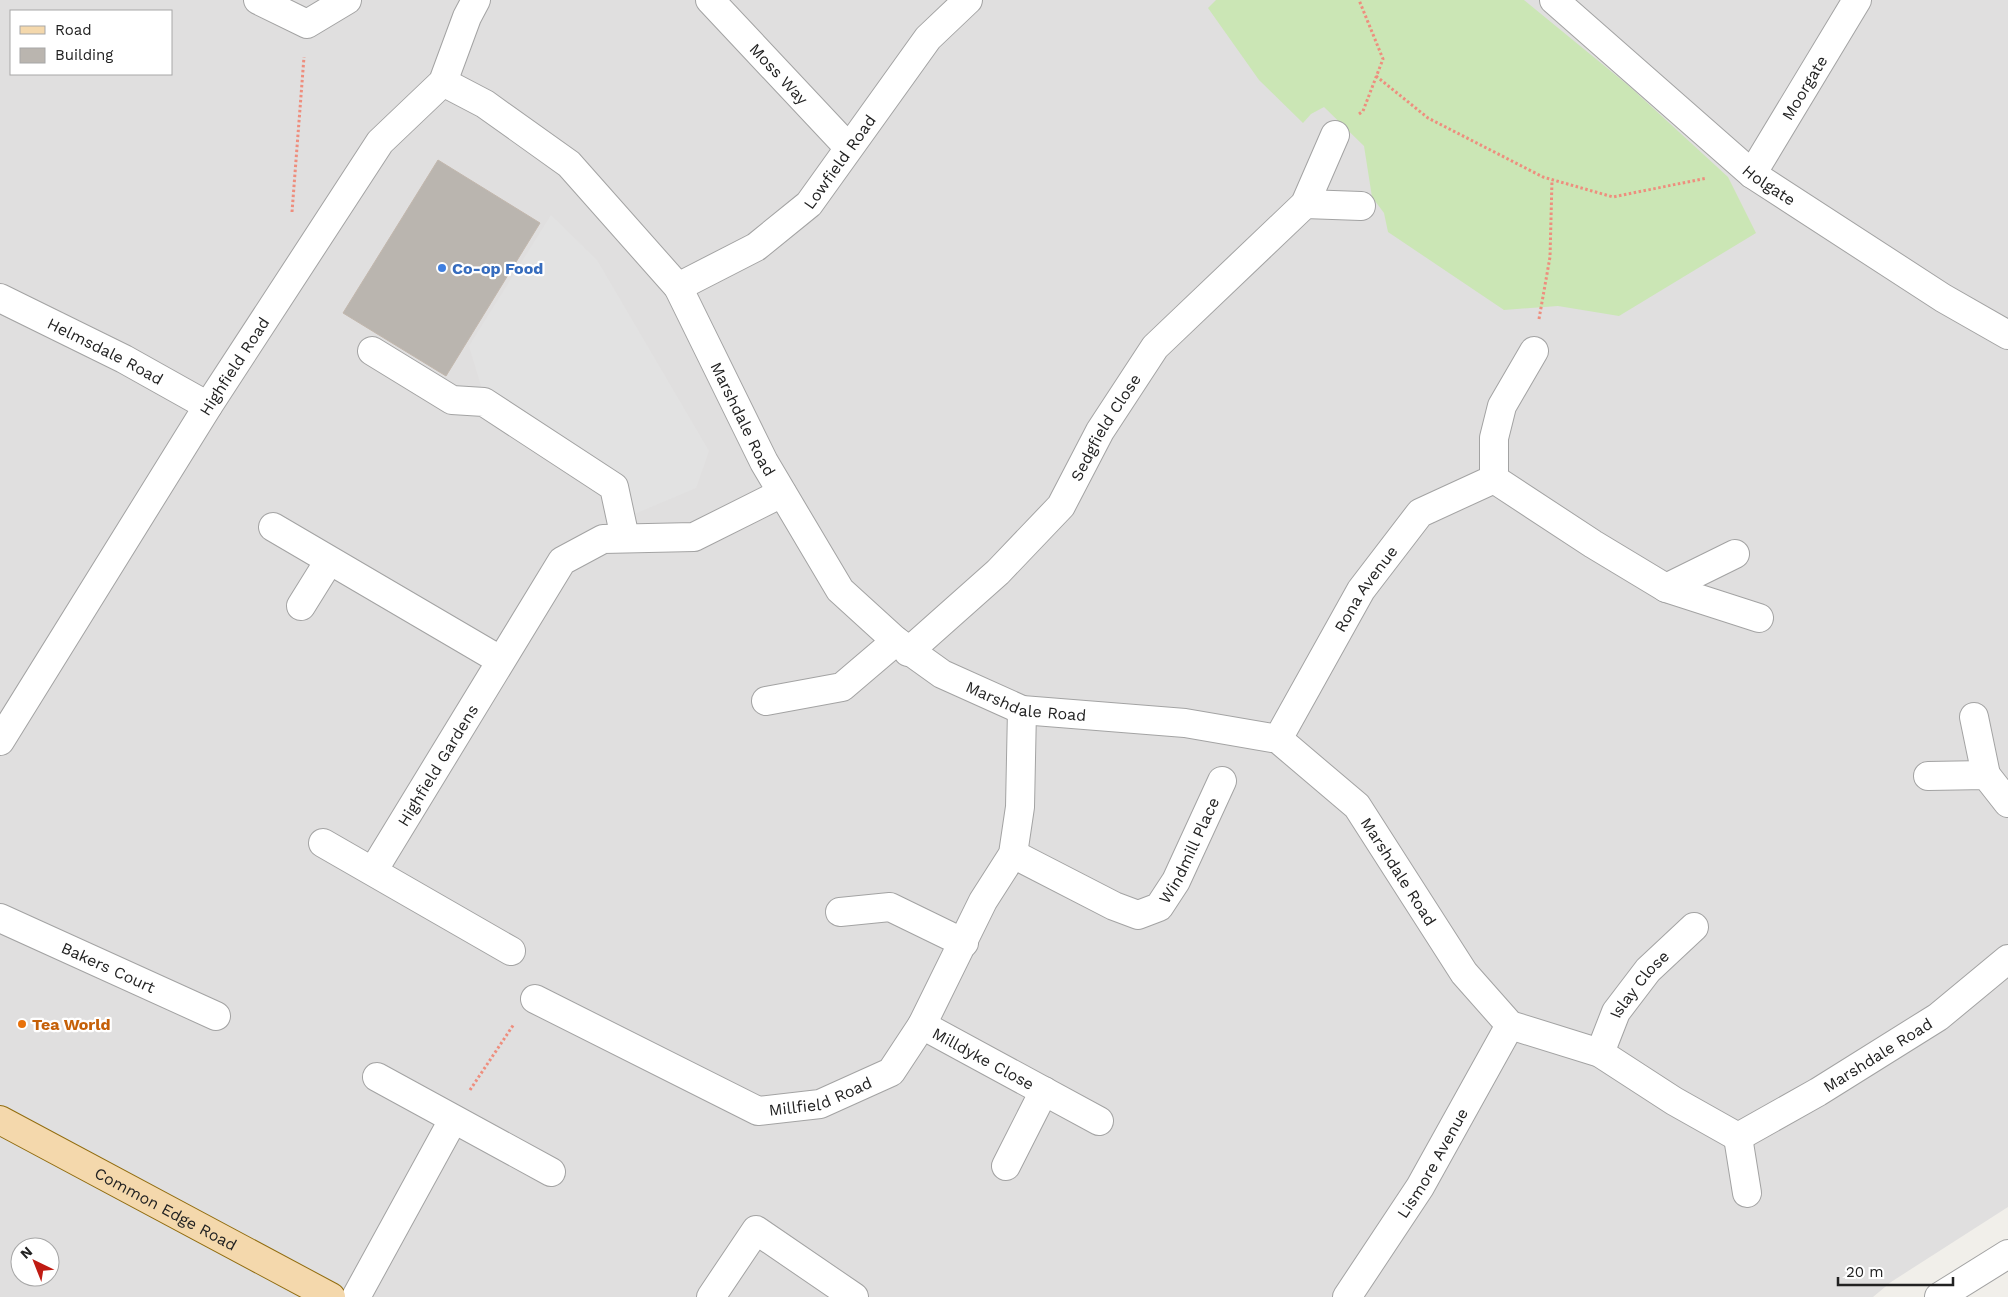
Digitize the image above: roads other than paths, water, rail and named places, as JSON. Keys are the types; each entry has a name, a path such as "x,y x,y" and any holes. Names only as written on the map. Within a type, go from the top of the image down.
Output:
{"main road":[{"name":"Common Edge Road","path":"0,1120 331,1297"}],"street":[{"path":"258,0 307,24 347,0"},
{"name":"Highfield Road","path":"0,741 208,406 380,142 443,82 466,17 476,0"},
{"name":"Moss Way","path":"710,0 848,147"},
{"name":"Lowfield Road","path":"678,287 756,247 809,204 848,147 928,38 968,0"},
{"name":"Holgate","path":"1554,0 1748,171 1943,298 2008,335"},
{"name":"Moorgate","path":"1748,171 1846,5"},
{"name":"Marshdale Road","path":"443,82 485,104 569,164 678,287 764,462 840,590 902,646 942,674 1022,710 1185,723 1278,740 1357,806 1464,973 1510,1025"},
{"name":"Sedgfield Close","path":"766,701 842,688 902,646 998,572 1061,506 1100,431 1155,346 1305,204 1335,135"},
{"path":"1305,204 1361,206"},
{"name":"Helmsdale Road","path":"0,298 124,359 208,406"},
{"path":"372,351 452,400 484,402 614,487 625,538"},
{"path":"1534,351 1502,406 1494,438 1494,479 1666,588 1759,618"},
{"name":"Rona Avenue","path":"1278,740 1361,590 1415,519 1420,513 1494,479"},
{"name":"Highfield Gardens","path":"373,871 562,561 603,538 694,537 782,493"},
{"path":"273,527 500,660"},
{"path":"1666,588 1735,554"},
{"path":"301,606 329,561"},
{"name":"Millfield Road","path":"535,999 758,1111 820,1104 891,1072 922,1025 983,901 1013,854 1020,808 1022,710"},
{"path":"1974,717 1986,775 2008,803"},
{"path":"1928,776 1986,775"},
{"name":"Windmill Place","path":"1013,854 1114,906 1138,915 1159,907 1176,881 1222,781"},
{"path":"324,842 511,951"},
{"path":"840,912 890,907 964,943"},
{"name":"Bakers Court","path":"0,918 216,1016"},
{"name":"Islay Close","path":"1600,1053 1616,1012 1648,970 1694,927"},
{"name":"Marshdale Road","path":"1738,1137 1818,1092 1938,1017 2008,959"},
{"name":"Milldyke Close","path":"922,1025 1099,1121"},
{"path":"1510,1025 1600,1053 1674,1101 1738,1137 1746,1193"},
{"name":"Lismore Avenue","path":"1347,1297 1420,1187 1510,1025"},
{"path":"377,1077 551,1172"},
{"name":"Milldyke Close","path":"1006,1166 1044,1091"},
{"path":"356,1297 453,1120"},
{"path":"711,1297 756,1230 854,1297"},
{"path":"1939,1297 2008,1254"}],"place":[{"name":"Co-op Food","path":"442,268"},
{"name":"Tea World","path":"22,1024"}]}
